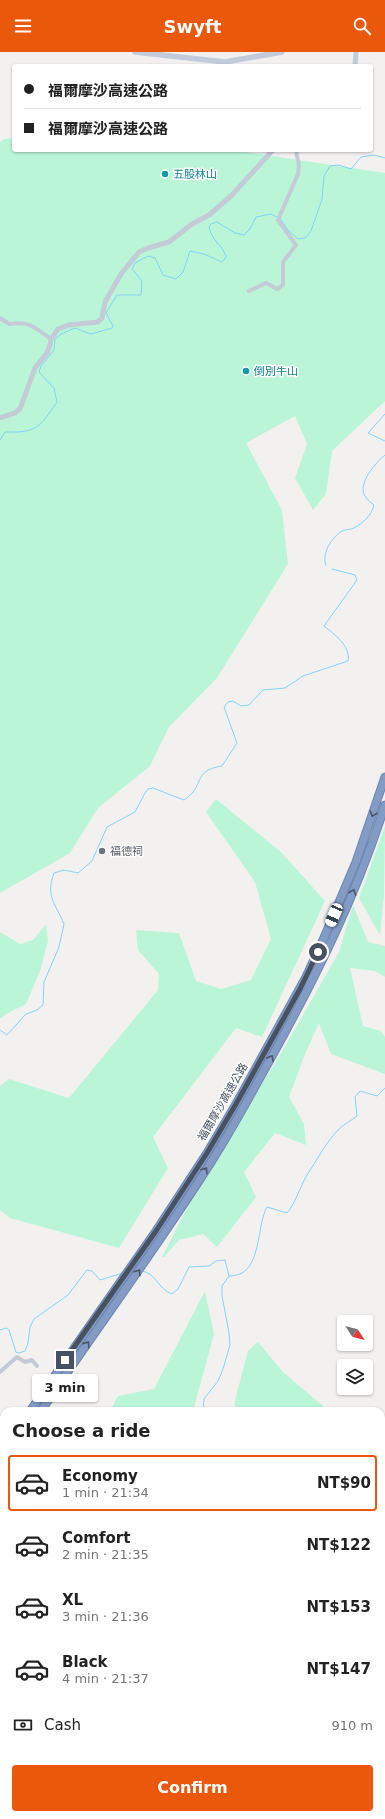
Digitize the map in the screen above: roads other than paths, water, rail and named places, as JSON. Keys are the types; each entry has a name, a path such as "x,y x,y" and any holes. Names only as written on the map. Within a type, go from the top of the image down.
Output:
{"highway":[{"name":"福爾摩沙高速公路","path":"33,1407 156,1231 207,1153 236,1104 306,978 356,862 385,777"},
{"name":"福爾摩沙高速公路","path":"44,1407 153,1250 214,1158 314,980 348,905 385,806"}],"main road":[{"path":"135,52 225,62 282,52"}],"street":[{"path":"355,64 356,52"},
{"path":"0,418 15,413 20,409 35,368 47,353 50,345 50,339 58,329 69,325 98,322 102,318 105,302 121,274 139,252 169,242 192,224 214,211 231,196 243,181 253,174 271,152"},
{"path":"249,291 266,283 277,289 283,285 283,262 296,245 278,220 298,174 299,166 296,152"},
{"path":"0,318 9,324 21,322 30,324 50,339"},
{"path":"0,1372 17,1357 25,1362 32,1360 38,1366"}],"waterway":[{"path":"280,218 288,230 298,239 305,238 311,231 322,199 324,176 330,166 339,165 351,169 361,157 374,155 385,158"},
{"path":"0,440 5,432 31,430 37,427 42,423 57,402 54,388 39,372 41,366 54,350 55,339 61,334 75,328 91,334 112,328 113,326 106,313 117,295 141,295 142,281 132,269 135,263 148,256 155,258 163,275 176,279 183,272 190,251 204,254 222,262 226,257 210,232 209,227 211,224 217,222 235,233 244,235 250,229 256,217 271,214 277,217"},
{"path":"385,414 368,433 385,441"},
{"path":"326,565 326,551 331,541 342,531 353,529 358,526 371,512 374,505 365,496 363,486 373,468 385,455"},
{"path":"0,1030 7,1035 26,1014 37,1010 43,1005 44,982 59,947 64,924 51,894 54,873 64,870 78,873 92,861 107,827 135,812 148,789 153,788 184,800 191,795 202,775 206,771 222,766 237,743 224,707 228,702 233,701 241,706 249,705 263,690 285,688 303,676 348,661 347,650 344,645 324,626 357,580 355,575 332,569"},
{"path":"142,1271 151,1275 163,1289 172,1294 178,1289 189,1267 209,1266 216,1261 225,1260 229,1276 242,1273 253,1261 267,1207 287,1213 293,1205 307,1175 334,1134 357,1116 355,1097 360,1091 377,1096 385,1088"},
{"path":"0,1330 6,1328 9,1330 16,1352 19,1353 25,1351 28,1343 30,1327 34,1319 68,1295 87,1270 92,1271 100,1280 123,1273"},
{"path":"203,1407 204,1399 218,1381 230,1345 222,1296 222,1286 229,1276"}],"place":[{"name":"五股林山","path":"165,174"},
{"name":"倒別牛山","path":"246,371"},
{"name":"福德祠","path":"102,851"}]}
